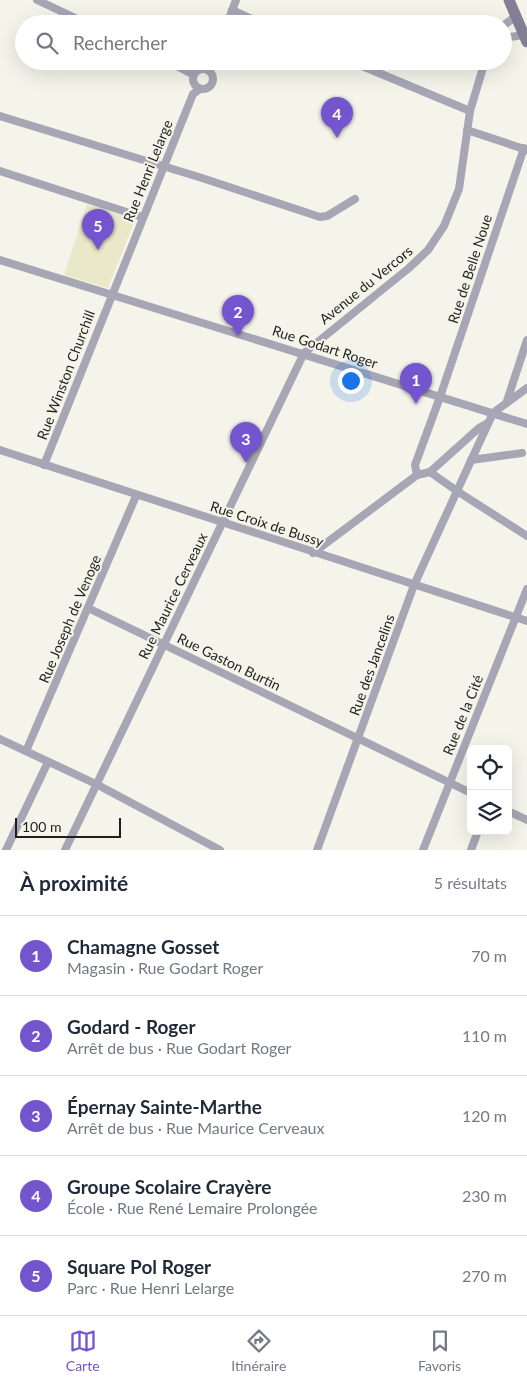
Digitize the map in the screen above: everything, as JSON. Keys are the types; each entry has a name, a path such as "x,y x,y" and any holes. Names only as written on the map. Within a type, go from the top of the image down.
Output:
{"street":[{"path":"37,0 69,15"},
{"path":"230,15 236,0"},
{"path":"509,0 525,39 512,38"},
{"path":"232,10 243,15"},
{"path":"512,19 516,16"},
{"path":"184,70 194,75"},
{"path":"194,75 201,70"},
{"path":"194,75 195,84 200,88 206,89 212,85 212,75 208,70"},
{"path":"372,70 470,111"},
{"name":"Avenue du Vercors","path":"304,353 409,268 438,236 450,215 459,189 470,111 483,70"},
{"name":"Rue Henri Lelarge","path":"112,293 162,166 193,94 200,88"},
{"path":"0,116 320,217 327,216 354,199"},
{"path":"467,130 525,149"},
{"name":"Rue de Belle Noue","path":"417,475 415,465 525,149"},
{"path":"0,171 142,217"},
{"name":"Rue Godart Roger","path":"0,260 112,293 527,424"},
{"name":"Rue Winston Churchill","path":"44,465 112,293"},
{"path":"507,401 527,340"},
{"name":"Rue Maurice Cerveaux","path":"65,850 304,353"},
{"path":"493,413 527,388"},
{"name":"Rue des Jancelins","path":"317,850 414,585 493,413"},
{"path":"313,553 417,475 430,472 488,423"},
{"name":"Rue Croix de Bussy","path":"0,450 136,496 527,621"},
{"path":"471,460 522,453"},
{"path":"430,472 527,536"},
{"name":"Rue Joseph de Venoge","path":"26,752 136,496"},
{"name":"Rue de la Cité","path":"423,850 527,589"},
{"name":"Rue Gaston Burtin","path":"88,608 467,791"},
{"path":"0,739 96,784 220,850"},
{"path":"6,850 48,762"},
{"path":"512,813 527,820"},
{"path":"471,850 477,835"}],"green space":[{"path":"87,204 130,218 133,225 108,288 64,275"}],"place":[{"name":"Groupe Scolaire Crayère","path":"337,138"},
{"name":"Square Pol Roger","path":"98,250"},
{"name":"Godard - Roger","path":"238,336"},
{"name":"Chamagne Gosset","path":"416,404"},
{"name":"Épernay Sainte-Marthe","path":"246,463"}]}
